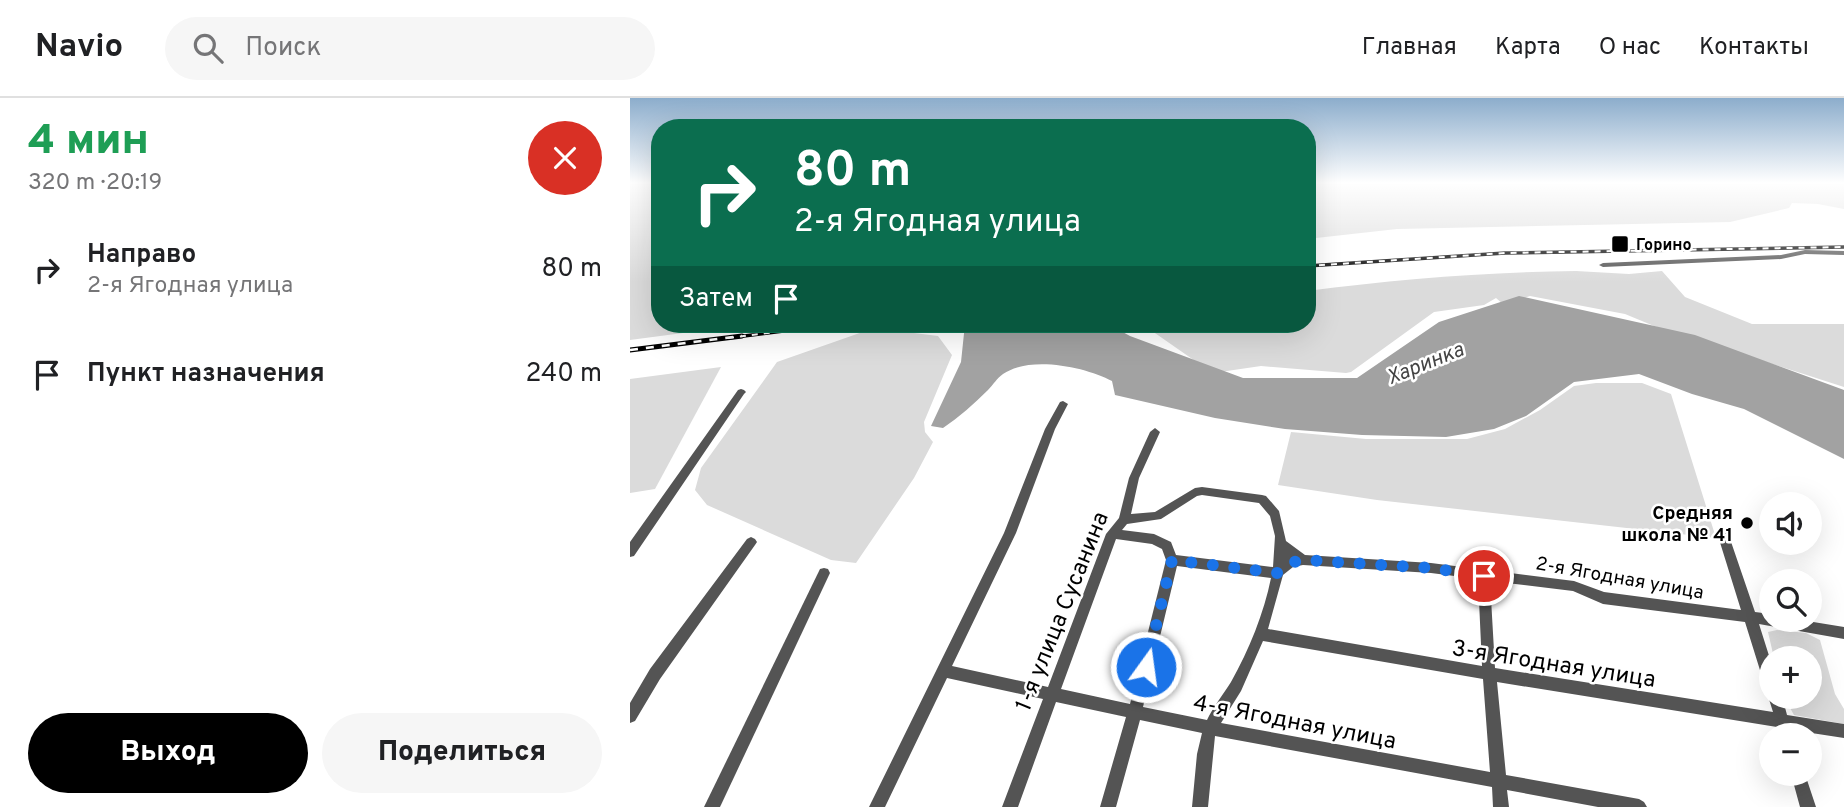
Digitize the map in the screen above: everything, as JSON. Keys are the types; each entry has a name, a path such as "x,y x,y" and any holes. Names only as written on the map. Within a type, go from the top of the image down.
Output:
{"street":[{"path":"1603,265 1781,257 1805,252 1844,253"},
{"path":"630,552 741,392"},
{"path":"877,807 1010,533 1063,404"},
{"name":"1-я улица Сусанина","path":"1010,807 1112,534 1124,520 1134,478 1155,432"},
{"path":"1124,520 1157,516 1195,492 1262,499 1270,505 1280,524 1282,544 1273,598 1238,683 1210,728 1200,807"},
{"path":"1108,807 1172,560 1167,546 1154,539 1112,534"},
{"path":"1724,536 1760,646"},
{"path":"630,716 655,674 751,542"},
{"path":"1282,544 1303,560"},
{"path":"1172,560 1277,573 1290,563 1303,560"},
{"name":"2-я Ягодная улица","path":"1303,560 1431,568 1574,586 1602,598 1752,617 1844,633"},
{"path":"712,807 824,573"},
{"path":"1484,576 1489,674 1501,807"},
{"name":"3-я Ягодная улица","path":"1259,634 1759,723"},
{"name":"4-я Ягодная улица","path":"943,671 1210,728 1639,807"},
{"name":"3-я Ягодная улица","path":"1822,730 1844,731"},
{"path":"1802,786 1808,807"}],"shaded area":[{"path":"630,215 651,215 651,333 683,333 630,340"},
{"path":"1316,215 1759,215 1730,222 1397,229 1316,238"},
{"path":"1576,271 1629,274 1662,271 1685,297 1752,324 1844,324 1844,387 1654,326 1625,314 1530,296 1504,305 1496,298 1484,305 1434,312 1346,373 1261,366 1220,372 1208,370 1155,333 1316,333 1316,290 1509,273"},
{"path":"860,333 938,336 952,355 924,422 925,432 933,442 914,478 856,563 831,560 707,505 695,490 701,468 777,362"},
{"path":"721,367 655,489 630,493 630,379"},
{"path":"1642,383 1671,394 1716,538 1377,500 1278,485 1291,432 1366,439 1467,439 1505,429 1540,410 1574,386"},
{"path":"1768,632 1806,633 1820,640 1822,646 1771,646"},
{"path":"1822,647 1835,694 1844,709 1844,724 1794,715 1791,709 1822,709"}],"water":[{"name":"Харинка","path":"1519,296 1695,335 1844,390 1844,459 1744,409 1692,394 1639,374 1574,382 1526,416 1494,429 1446,437 1362,435 1285,429 1215,418 1115,395 1112,381 1088,371 1058,365 1028,365 1003,374 972,405 943,428 931,426 961,362 964,333 1124,333 1243,378 1357,378 1439,322"}],"railway":[{"path":"1316,265 1505,253 1844,247"},
{"path":"728,338 768,333"},
{"path":"630,350 742,336"}],"place":[{"name":"Горино","path":"1620,244"},
{"name":"Средняя школа № 41","path":"1747,523"}],"route":[{"path":"1146,667 1172,560 1277,573 1290,563 1303,560 1431,568 1484,576"}]}
